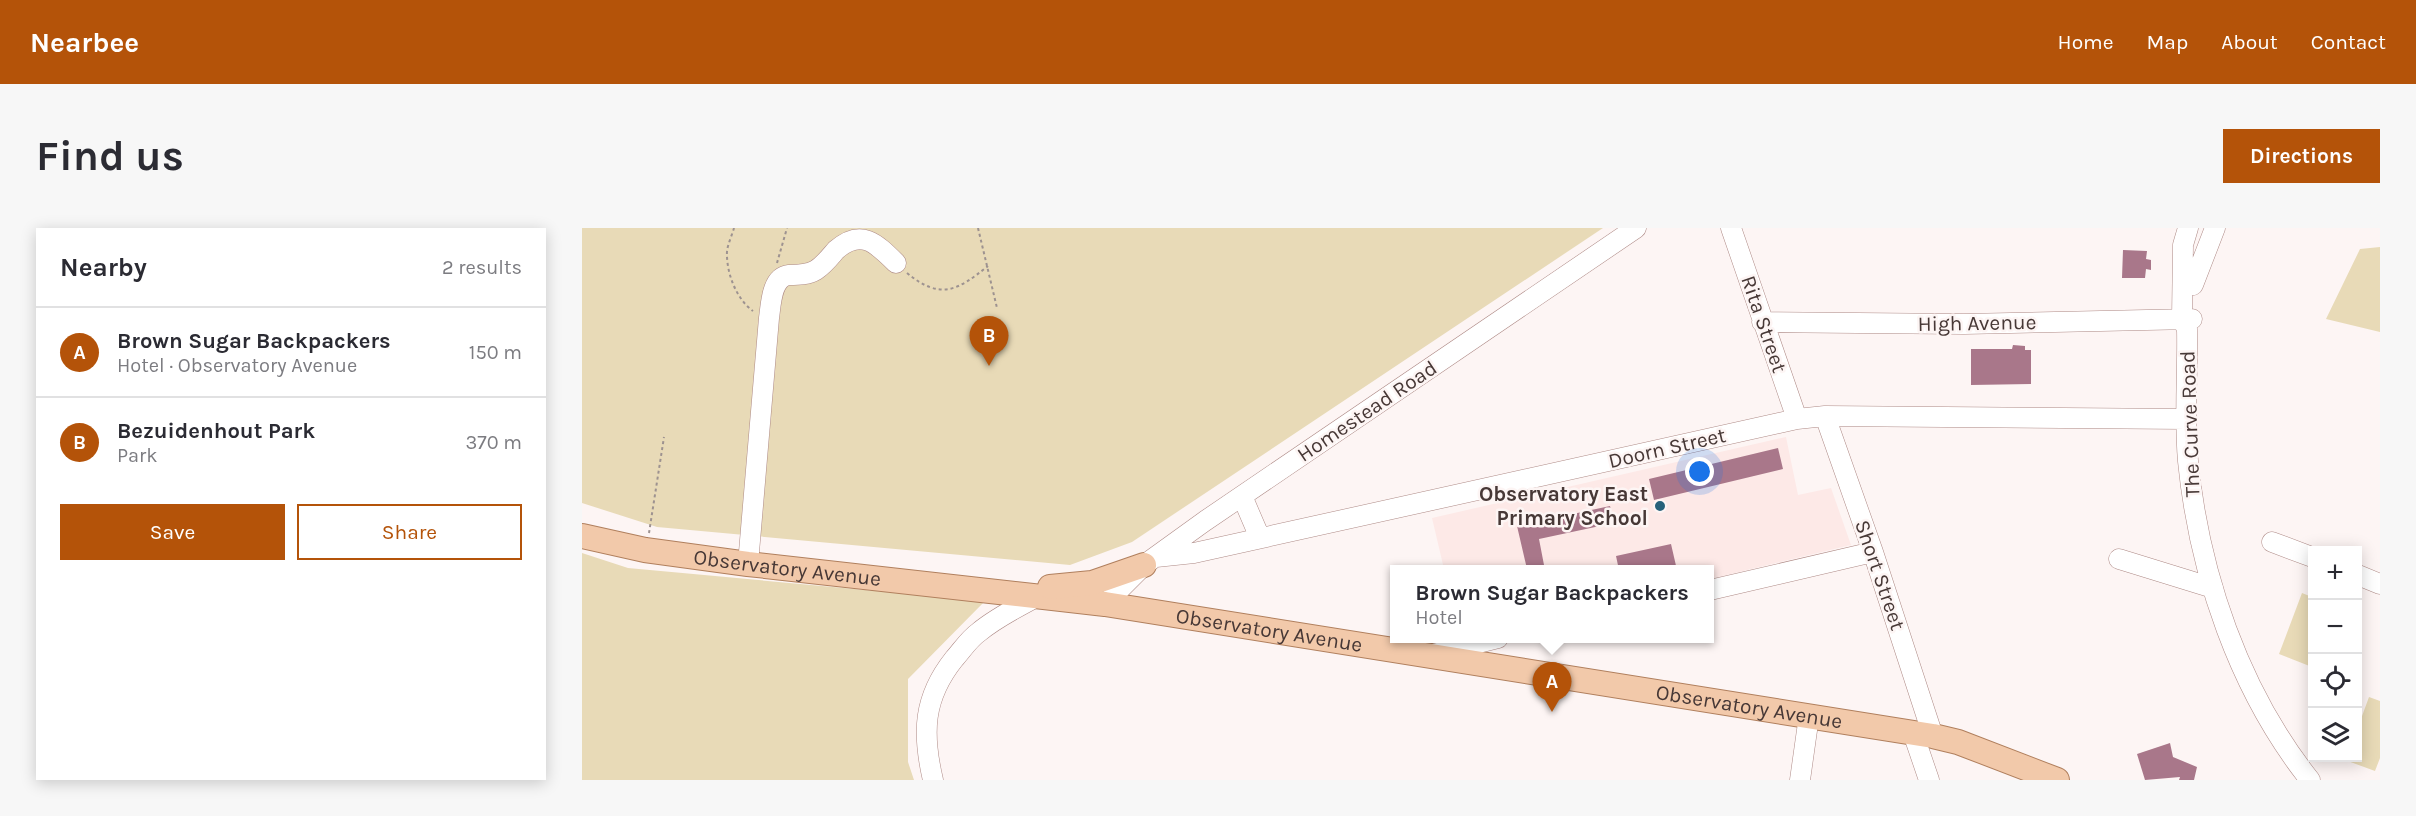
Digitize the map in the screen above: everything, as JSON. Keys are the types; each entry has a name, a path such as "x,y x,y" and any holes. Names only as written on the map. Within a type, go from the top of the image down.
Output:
{"main road":[{"name":"Observatory Avenue","path":"582,536 645,550 748,564 1105,604 1923,734 1958,742 2057,780"},
{"path":"997,591 1092,584 1150,561"}],"street":[{"name":"Homestead Road","path":"1105,604 1150,561 1636,228"},
{"name":"Rita Street","path":"1731,228 1797,419"},
{"path":"2193,285 2215,228"},
{"path":"2187,322 2193,285 2193,244 2188,230"},
{"path":"2187,322 2183,245 2188,230"},
{"path":"748,564 769,318 775,286 780,278 806,274 818,269 844,242 854,237 871,239 896,263"},
{"name":"High Avenue","path":"1762,322 1964,324 2187,322"},
{"name":"The Curve Road","path":"2187,322 2186,419 2194,510 2213,588 2241,664 2282,739 2310,780"},
{"name":"Doorn Street","path":"1150,561 1797,419 1825,416 2186,419"},
{"name":"Short Street","path":"1825,416 1873,552 1923,734 1929,780"},
{"path":"1242,496 1260,538"},
{"path":"2272,542 2308,556"},
{"path":"1714,589 1873,552"},
{"path":"2119,559 2213,588"},
{"path":"2362,577 2380,584"},
{"path":"933,780 927,756 926,731 932,695 950,665 978,632 1038,596"},
{"path":"1424,656 1481,643"},
{"path":"1800,780 1809,716"}],"path":[{"path":"734,228 727,251 736,295 753,312 769,318"},
{"path":"780,278 777,266 787,228"},
{"path":"978,228 997,308"},
{"path":"896,263 919,282 941,290 958,288 988,266"},
{"path":"645,550 664,437"}],"shaded area":[{"path":"582,228 1603,228 1132,542 1070,565 657,527 582,503"},
{"path":"2380,247 2380,332 2326,319 2360,249"},
{"name":"Observatory East Primary School","path":"1786,437 1798,495 1831,488 1851,545 1714,578 1714,565 1443,565 1432,518"},
{"path":"582,553 628,568 985,601 908,679 908,762 914,780 582,780"},
{"path":"2302,593 2308,595 2308,665 2279,654"},
{"path":"2369,697 2380,701 2380,758 2375,771 2350,762 2362,762 2362,716"}],"building":[{"path":"2123,250 2147,251 2146,259 2151,260 2151,270 2146,269 2145,278 2122,278"},
{"path":"2013,345 2025,346 2025,350 2031,350 2031,384 1971,385 1971,349 2012,349"},
{"path":"1778,448 1783,469 1654,500 1649,479"},
{"path":"1610,506 1614,523 1539,539 1544,565 1526,565 1517,526"},
{"path":"1671,544 1676,565 1618,565 1616,556"},
{"path":"2170,743 2173,757 2197,767 2194,780 2179,780 2180,777 2145,780 2137,754"}],"place":[{"name":"Bezuidenhout Park","path":"989,366"},
{"name":"Observatory East Primary School","path":"1660,506"},
{"name":"Brown Sugar Backpackers","path":"1552,712"}]}
